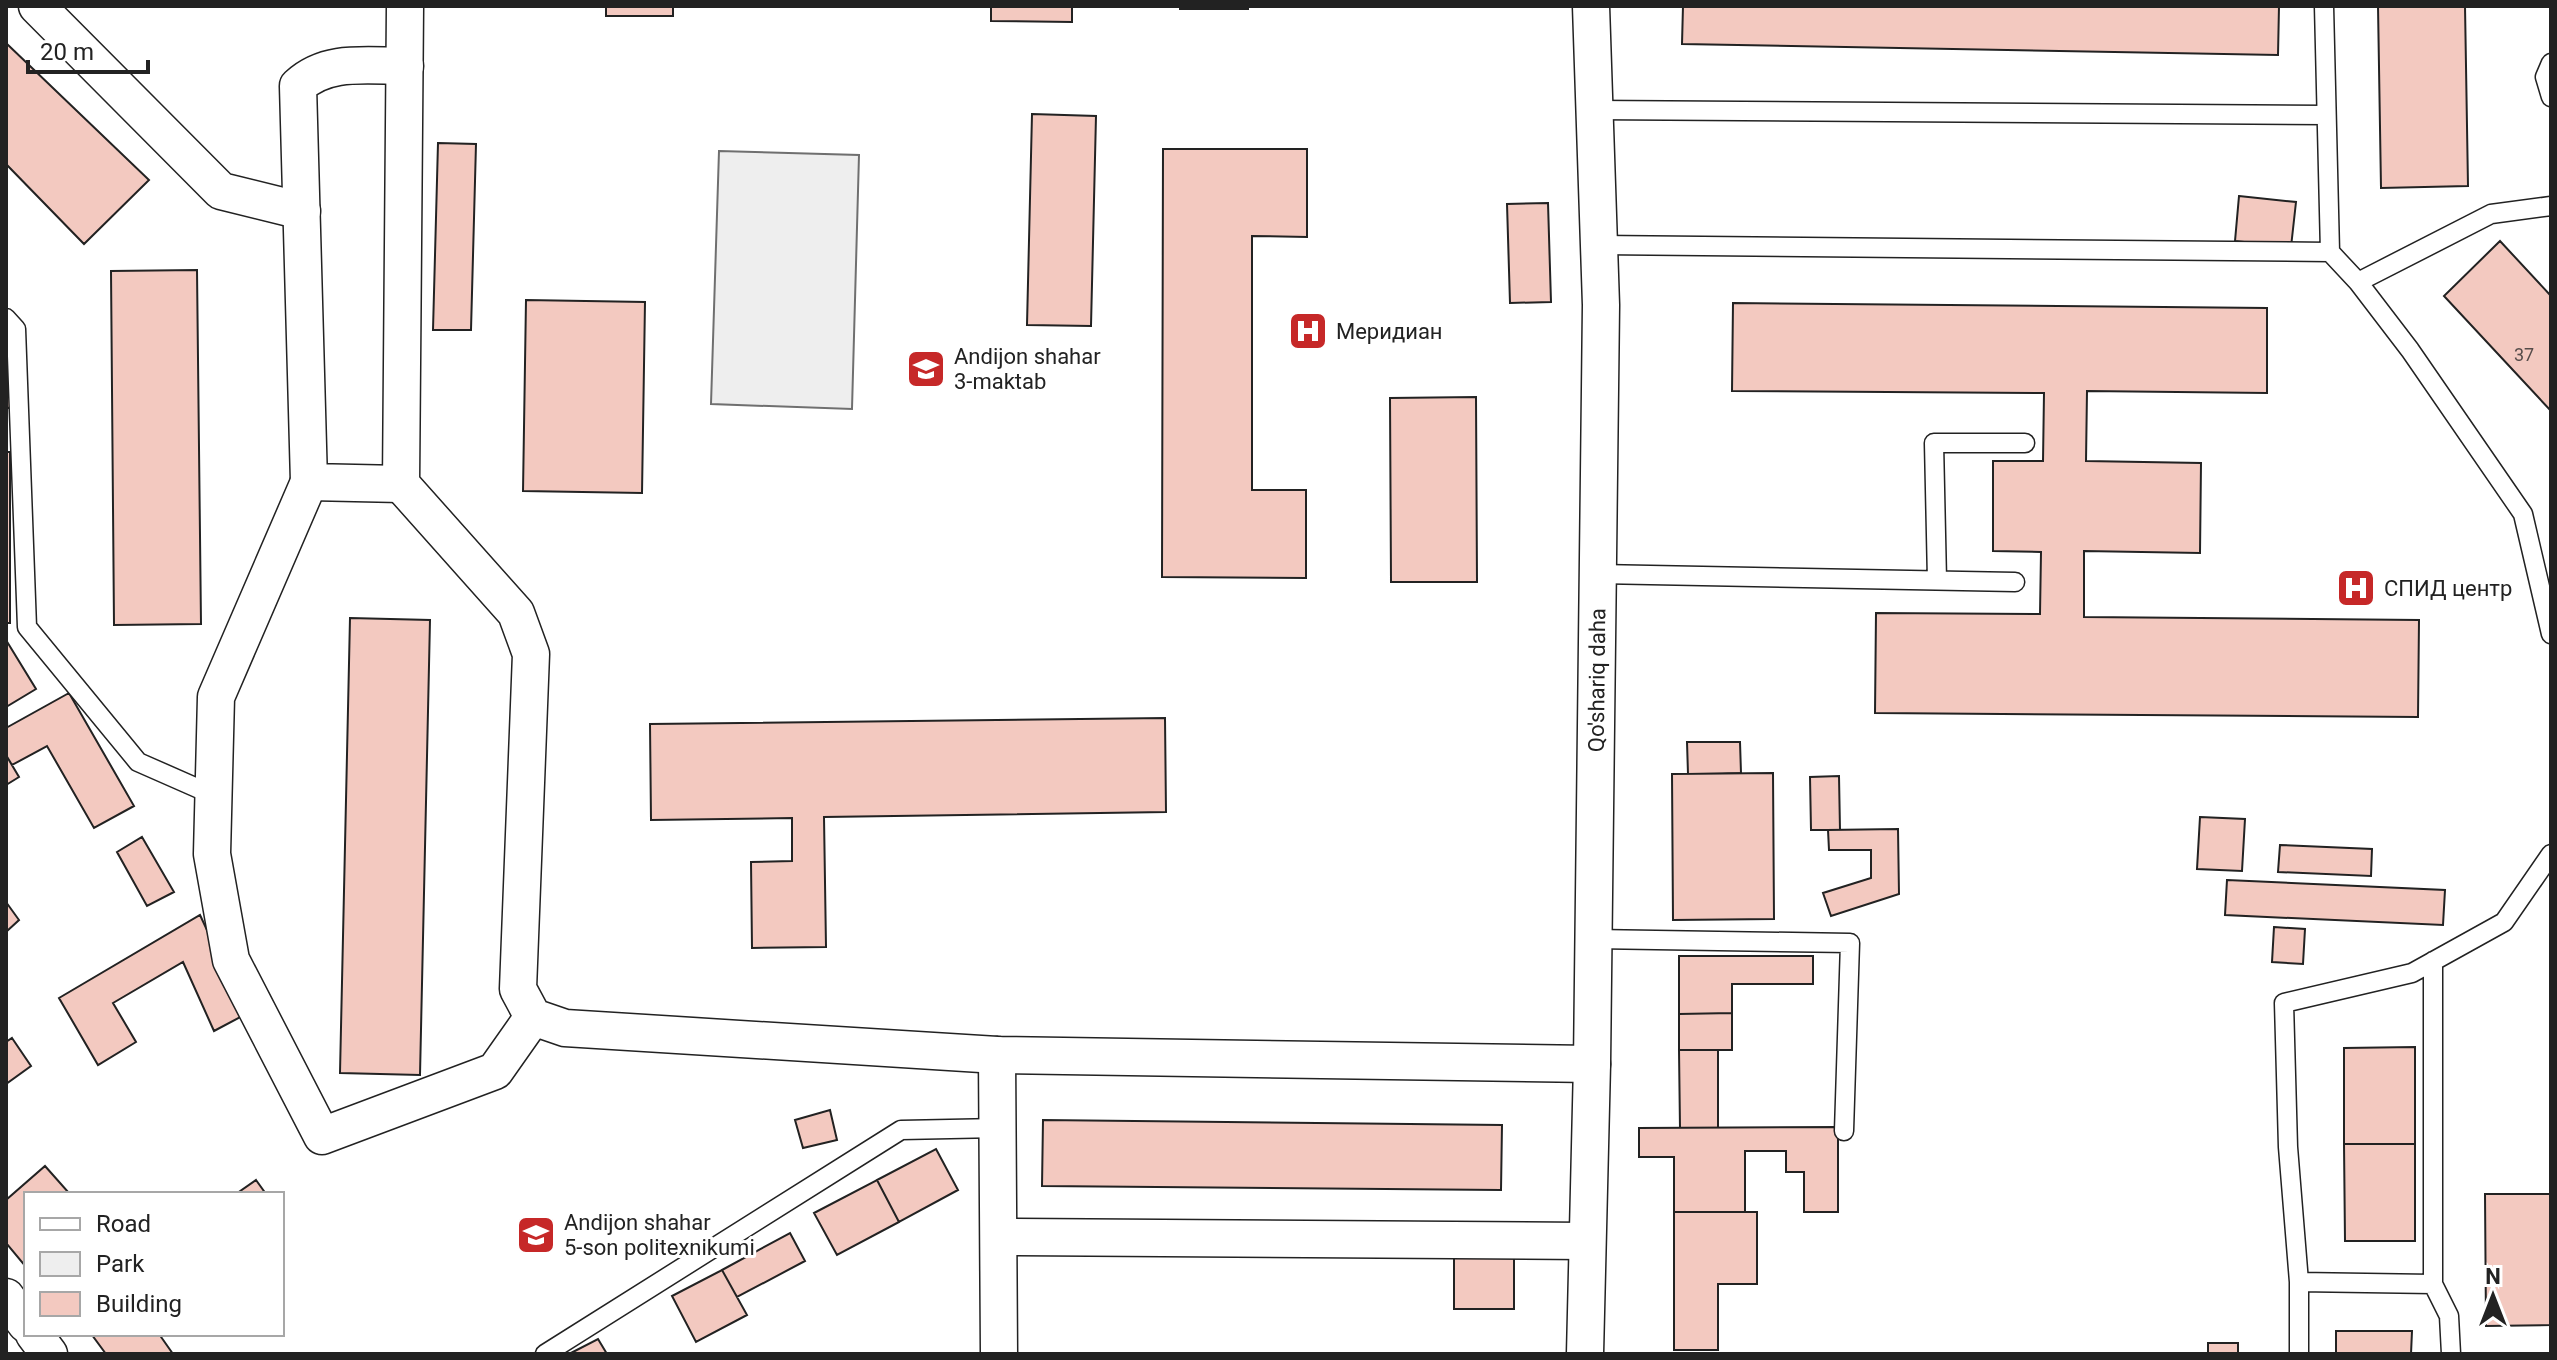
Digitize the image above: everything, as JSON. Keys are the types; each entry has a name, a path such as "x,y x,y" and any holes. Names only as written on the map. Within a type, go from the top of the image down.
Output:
{"street":[{"path":"37,6 221,191 302,211"},
{"path":"405,6 401,484 516,613 531,654 518,989 533,1017 565,1028 997,1055 1592,1064"},
{"name":"Qo'shariq daha","path":"1585,1354 1598,574 1599,245 1591,6"},
{"path":"405,66 345,66 314,71 298,86 309,482 216,697 212,854 231,960 322,1136 495,1071 533,1017"},
{"path":"309,482 401,484"},
{"path":"997,1055 1001,1237 999,1354"},
{"path":"1001,1237 1587,1241"},
{"path":"6,1297 24,1321"},
{"path":"36,1336 49,1354"}],"lane":[{"path":"2324,6 2330,252 2358,282 2523,514 2551,634"},
{"path":"2551,63 2545,77 2551,97"},
{"path":"1593,110 2326,115"},
{"path":"2358,282 2491,214 2551,206"},
{"path":"1599,245 2330,252"},
{"path":"6,318 16,329 27,627 138,762 213,795"},
{"path":"1937,580 1934,443 2025,443"},
{"path":"1598,574 2015,582"},
{"path":"2299,1354 2299,1282 2288,1147 2284,1003 2412,973 2504,922 2551,854"},
{"path":"1594,939 1850,943 1844,1131"},
{"path":"2433,961 2433,1284 2449,1316 2451,1354"},
{"path":"545,1354 901,1130 999,1128"},
{"path":"2299,1282 2433,1284"}],"green space":[{"path":"719,151 859,155 852,409 711,404"}],"building":[{"path":"606,6 673,6 673,16 606,16"},
{"path":"991,6 1072,6 1072,22 991,21"},
{"path":"1180,6 1248,6 1248,9 1180,9"},
{"path":"1683,6 2279,6 2278,55 1682,44"},
{"path":"2378,6 2465,6 2468,186 2381,188"},
{"path":"6,43 149,180 84,244 6,164"},
{"path":"1032,114 1096,116 1091,326 1027,325"},
{"path":"438,143 476,144 471,330 433,330"},
{"path":"1163,149 1307,149 1307,237 1252,236 1252,490 1306,490 1306,578 1162,577"},
{"path":"2239,196 2296,202 2291,247 2235,241"},
{"path":"1548,203 1551,302 1510,303 1507,204"},
{"path":"2500,241 2551,296 2551,411 2444,296"},
{"path":"197,270 201,624 114,625 111,271"},
{"path":"526,300 645,302 642,493 523,491"},
{"path":"1733,303 2267,308 2267,393 2087,391 2086,461 2201,463 2200,553 2084,551 2084,617 2419,620 2418,717 1875,713 1876,613 2040,614 2041,552 1993,551 1993,461 2043,461 2044,393 1732,391"},
{"path":"6,375 18,404 6,409"},
{"path":"1476,397 1477,582 1391,582 1390,398"},
{"path":"6,452 10,452 10,623 6,623"},
{"path":"350,618 430,620 420,1075 340,1073"},
{"path":"6,640 36,689 6,707"},
{"path":"69,693 134,806 94,828 47,746 12,765 6,755 6,728"},
{"path":"1165,718 1166,812 824,817 826,947 752,948 751,862 792,861 792,818 651,820 650,724"},
{"path":"1687,742 1740,742 1741,773 1688,774"},
{"path":"6,755 19,777 6,785"},
{"path":"1773,773 1774,919 1673,920 1672,774"},
{"path":"1839,776 1840,830 1811,830 1810,777"},
{"path":"2200,817 2245,819 2242,871 2197,869"},
{"path":"1898,829 1899,894 1831,916 1823,893 1871,878 1871,850 1829,850 1828,830"},
{"path":"142,837 174,892 147,906 117,852"},
{"path":"2280,845 2372,849 2371,876 2278,872"},
{"path":"2227,880 2445,890 2443,925 2225,915"},
{"path":"6,902 19,920 6,932"},
{"path":"200,915 246,1014 214,1031 183,962 113,1003 136,1042 98,1065 59,998"},
{"path":"2274,927 2305,929 2303,964 2272,962"},
{"path":"1679,956 1813,956 1813,984 1732,984 1732,1013 1679,1014"},
{"path":"1732,1013 1732,1050 1679,1050 1679,1014"},
{"path":"12,1038 31,1066 6,1084 6,1042"},
{"path":"2415,1047 2415,1144 2344,1144 2344,1048"},
{"path":"1679,1050 1718,1050 1718,1128 1680,1128"},
{"path":"830,1110 837,1140 803,1148 795,1120"},
{"path":"1043,1120 1502,1125 1501,1190 1042,1186"},
{"path":"1838,1127 1838,1212 1804,1212 1804,1172 1786,1172 1786,1151 1745,1151 1745,1212 1674,1212 1674,1157 1639,1157 1639,1128"},
{"path":"2344,1144 2415,1144 2415,1241 2345,1241"},
{"path":"936,1149 958,1190 899,1222 877,1180"},
{"path":"45,1166 68,1192 24,1192 24,1265 6,1243 6,1200"},
{"path":"256,1180 265,1192 239,1192"},
{"path":"877,1180 899,1222 837,1255 814,1213"},
{"path":"2485,1194 2551,1194 2551,1325 2486,1326"},
{"path":"1674,1212 1757,1212 1757,1284 1718,1284 1718,1350 1674,1350"},
{"path":"790,1233 805,1261 737,1297 722,1270"},
{"path":"1454,1253 1514,1253 1514,1309 1454,1309"},
{"path":"722,1270 747,1315 696,1342 672,1296"},
{"path":"2336,1331 2412,1331 2411,1354 2336,1354"},
{"path":"93,1336 160,1336 173,1354 106,1354"},
{"path":"598,1339 607,1354 569,1354"},
{"path":"2208,1343 2238,1343 2238,1354 2208,1354"}],"place":[{"name":"Меридиан","path":"1308,331"},
{"name":"Andijon shahar 3-maktab","path":"926,369"},
{"name":"СПИД центр","path":"2356,588"},
{"name":"Andijon shahar 5-son politexnikumi","path":"536,1235"}]}
